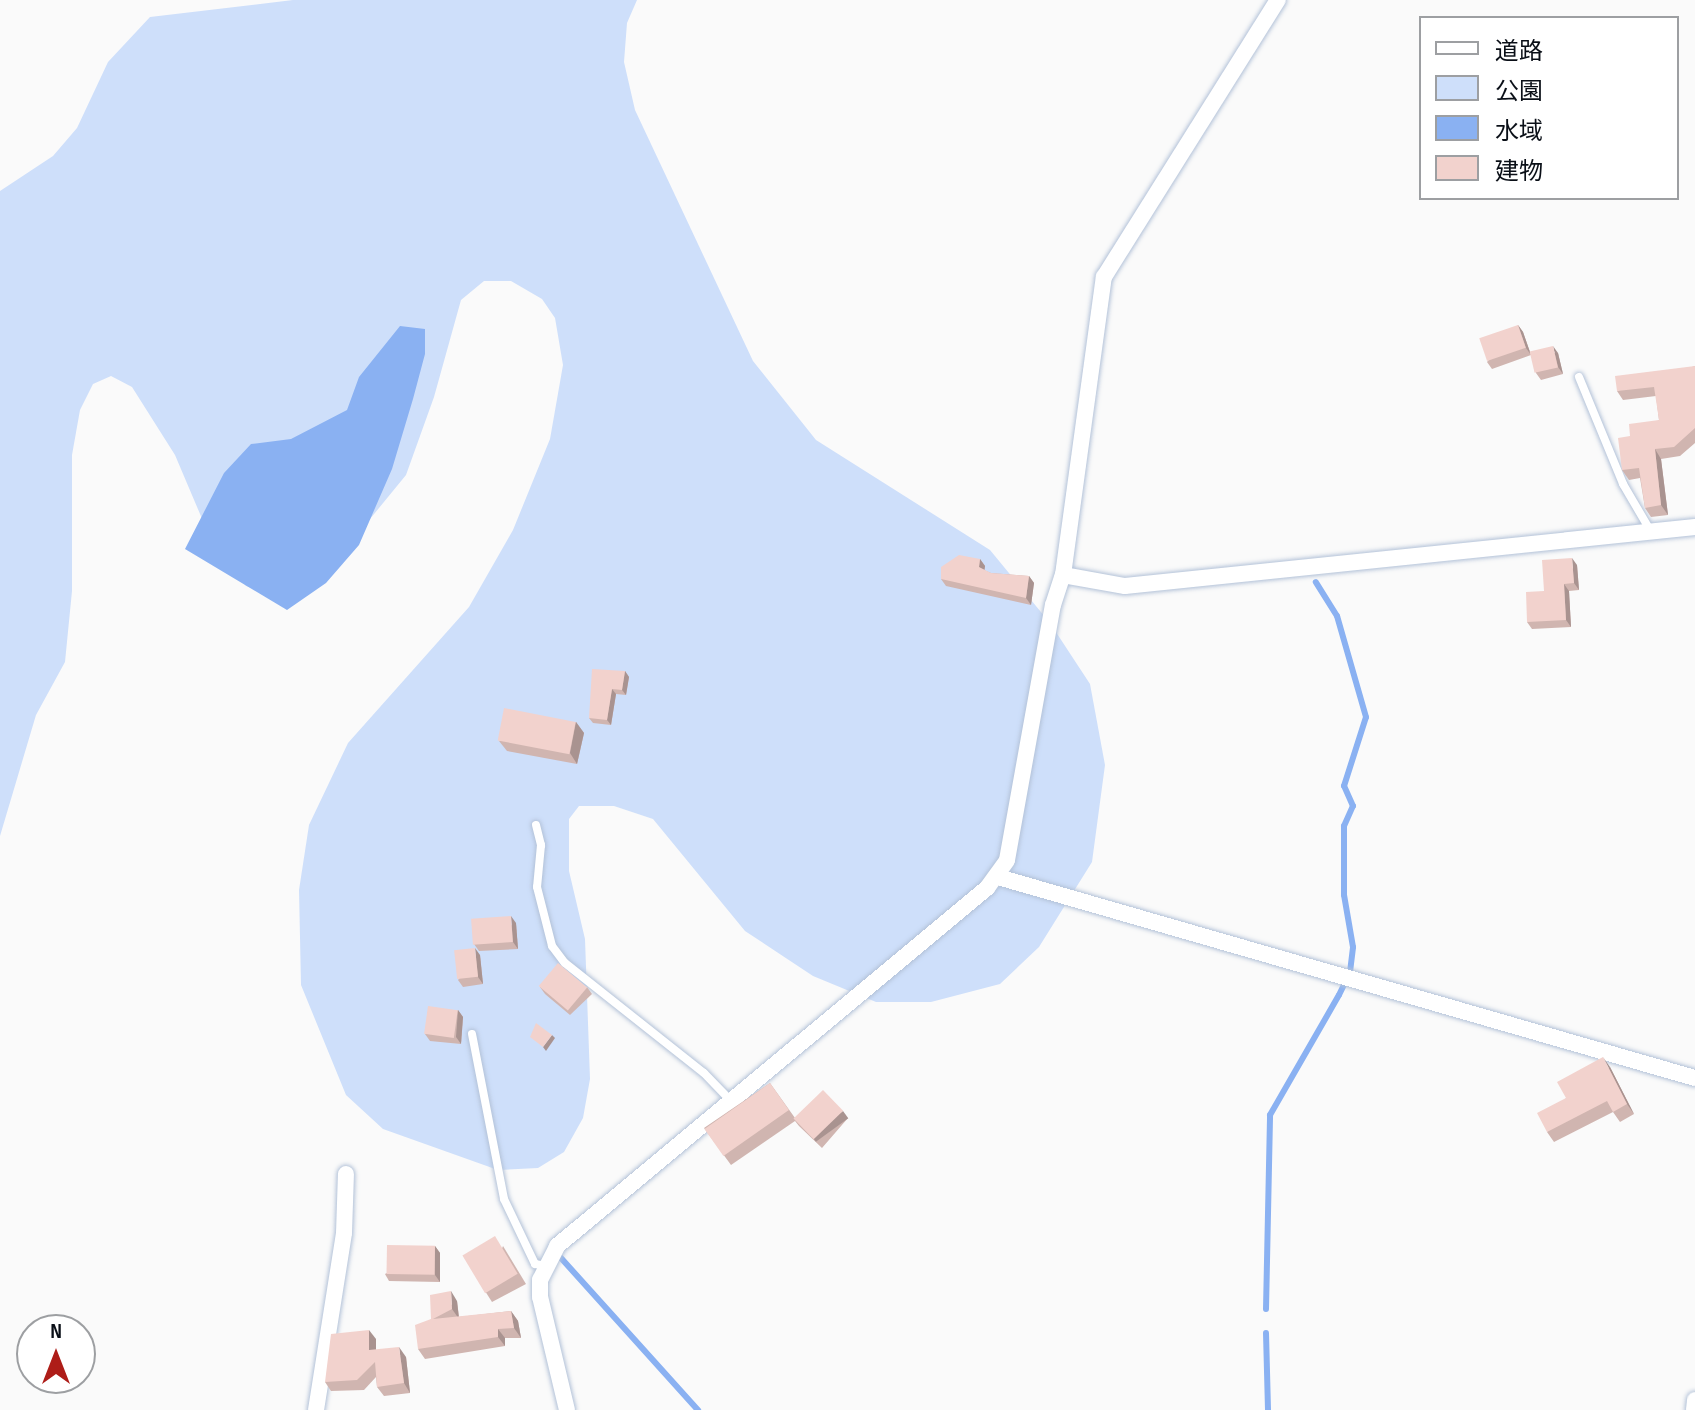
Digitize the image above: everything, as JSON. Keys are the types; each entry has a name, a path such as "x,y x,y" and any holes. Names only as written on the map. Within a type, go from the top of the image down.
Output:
{"street":[{"path":"567,1410 540,1297 546,1266 557,1246 658,1167 730,1100 998,877 1007,860 1053,605 1063,575 1104,277 1278,0"},
{"path":"1063,575 1125,586 1695,527"},
{"path":"998,877 1695,1078"},
{"path":"316,1410 344,1233 346,1174"},
{"path":"1694,1410 1695,1400"}],"lane":[{"path":"1579,377 1623,484 1650,530"},
{"path":"536,825 541,845 537,887 552,946 565,963 704,1073 730,1100"},
{"path":"472,1034 504,1199 535,1264 546,1266"}],"green space":[{"path":"293,0 637,0 627,23 624,62 635,110 753,361 816,440 990,550 1050,623 1090,684 1105,765 1092,862 1039,947 1000,984 931,1002 876,1002 813,976 745,931 653,819 614,806 579,806 569,819 569,871 585,939 590,1079 583,1118 564,1152 538,1168 498,1170 383,1129 346,1095 301,985 299,890 309,825 348,743 469,607 513,530 550,439 563,365 555,318 542,299 511,281 484,281 461,300 434,397 406,475 343,552 269,594 246,586 217,554 175,455 132,387 111,376 93,384 80,410 72,455 72,591 65,662 36,715 0,836 0,191 53,156 77,128 108,62 150,17"}],"water":[{"path":"400,326 425,329 425,354 413,399 392,469 359,545 326,583 287,610 185,549 224,473 251,444 291,439 347,410 359,377"}],"building":[{"path":"1518,325 1526,348 1487,361 1479,338"},
{"path":"1553,346 1558,367 1535,373 1530,351"},
{"path":"1695,366 1695,428 1674,447 1655,449 1661,505 1645,508 1639,468 1622,470 1618,438 1630,436 1629,424 1659,420 1654,387 1617,391 1615,376"},
{"path":"959,555 980,559 979,567 991,573 1029,576 1026,598 941,579 941,567"},
{"path":"1572,558 1574,583 1564,584 1566,620 1527,622 1526,592 1544,591 1542,560"},
{"path":"592,669 625,671 622,690 612,689 607,720 589,718"},
{"path":"504,708 576,722 569,754 498,740"},
{"path":"511,916 513,942 473,945 471,919"},
{"path":"475,948 478,977 457,979 454,950"},
{"path":"558,963 587,987 568,1010 539,986"},
{"path":"428,1006 458,1010 454,1038 424,1034"},
{"path":"536,1023 552,1035 543,1047 530,1037"},
{"path":"1603,1057 1627,1104 1613,1112 1607,1101 1547,1132 1537,1113 1566,1098 1557,1082"},
{"path":"770,1083 789,1110 723,1156 704,1129"},
{"path":"823,1090 843,1111 814,1139 794,1118"},
{"path":"495,1236 518,1274 485,1293 462,1256"},
{"path":"387,1245 435,1246 434,1275 386,1274"},
{"path":"451,1291 452,1309 433,1319 511,1311 514,1328 498,1329 498,1337 418,1349 415,1325 431,1319 430,1295"},
{"path":"369,1330 369,1350 399,1347 404,1383 377,1387 375,1362 357,1380 325,1382 331,1334"}],"waterway":[{"path":"1266,1309 1270,1115 1339,995 1350,972 1353,947 1344,895 1344,826 1353,806 1344,786 1366,717 1337,616 1316,582"},
{"path":"561,1258 698,1410"},
{"path":"1266,1333 1268,1410"}]}
